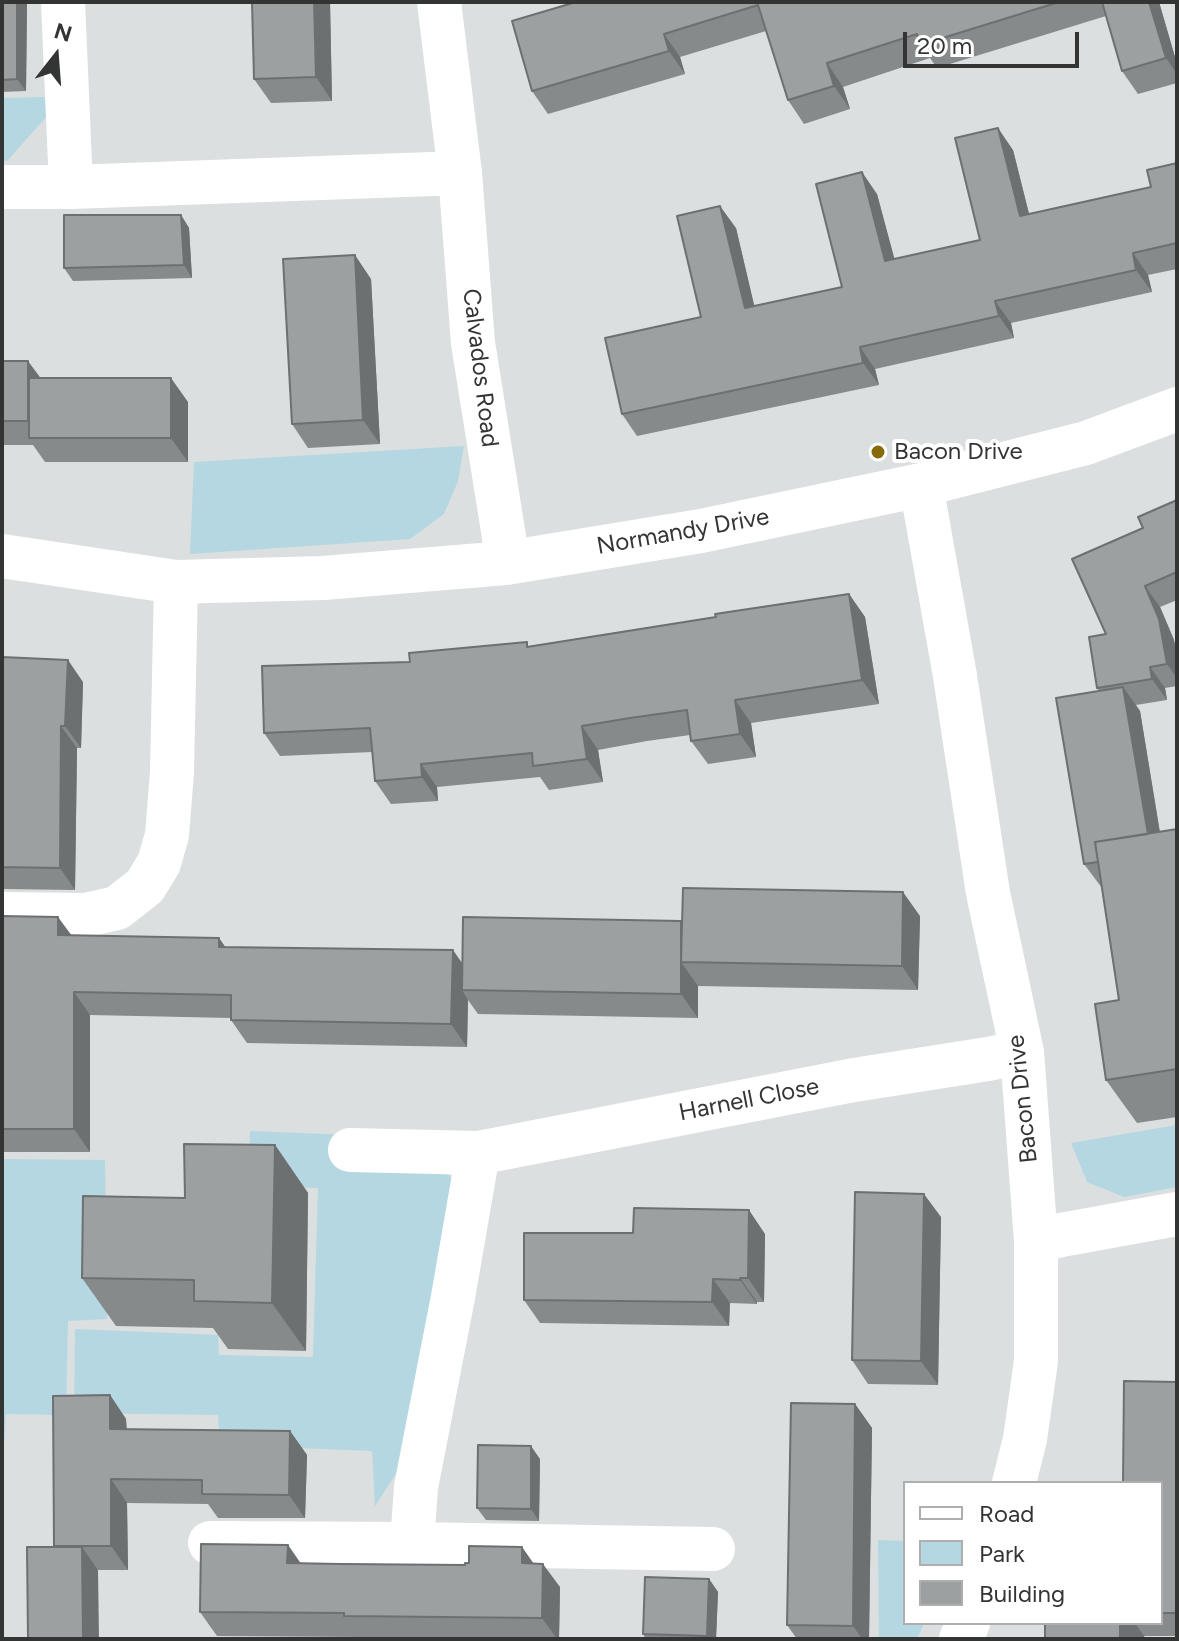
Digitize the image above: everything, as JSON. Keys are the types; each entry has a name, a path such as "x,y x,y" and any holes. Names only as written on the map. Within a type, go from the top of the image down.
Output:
{"street":[{"path":"63,2 71,187"},
{"name":"Calvados Road","path":"439,2 460,173 473,343 506,563"},
{"path":"2,187 460,173"},
{"name":"Normandy Drive","path":"2,556 176,582 323,578 506,563 701,531 921,485 1086,443 1177,409"},
{"name":"Bacon Drive","path":"921,485 955,676 988,893 1022,1052 1036,1241 1036,1361 1025,1439 1014,1481"},
{"path":"2,914 86,915 117,908 145,886 159,863 167,835 172,772 176,582"},
{"name":"Harnell Close","path":"350,1150 478,1153 824,1085 1022,1052"},
{"path":"412,1544 416,1487 478,1153"},
{"path":"1036,1241 1177,1214"},
{"path":"210,1543 713,1549"}],"green space":[{"path":"44,97 49,114 7,161 2,160 2,98"},
{"path":"464,446 458,481 444,514 410,539 190,554 194,462"},
{"path":"1177,1125 1177,1187 1124,1197 1087,1182 1071,1143"},
{"path":"250,1131 352,1135 415,1144 457,1183 401,1466 375,1506 372,1451 220,1445 218,1415 74,1413 75,1329 218,1335 219,1355 313,1357 318,1188 248,1185"},
{"path":"2,1159 105,1160 107,1319 68,1321 66,1413 6,1414 2,1471"},
{"path":"878,1540 903,1541 903,1625 923,1625 917,1639 879,1639"}],"building":[{"path":"2,2 17,2 17,79 2,80"},
{"path":"252,2 314,2 316,77 254,79"},
{"path":"576,2 1059,2 920,45 917,34 827,63 834,86 788,100 758,5 664,34 669,51 532,91 512,21"},
{"path":"1102,2 1149,2 1166,58 1122,71"},
{"path":"998,128 1020,216 1151,187 1147,170 1177,163 1177,243 1133,253 1136,270 995,301 999,316 860,347 863,363 622,414 605,338 701,317 677,216 720,206 745,308 842,287 816,184 862,172 885,261 980,240 955,138"},
{"path":"64,215 181,215 184,265 64,268"},
{"path":"355,255 363,420 292,424 283,259"},
{"path":"2,361 28,361 28,421 2,421"},
{"path":"29,378 171,378 171,438 29,438"},
{"path":"1177,500 1177,572 1145,586 1159,619 1167,664 1150,667 1152,679 1097,688 1089,637 1106,634 1072,559 1143,528 1138,517"},
{"path":"849,594 862,680 735,700 740,734 691,741 687,710 582,726 587,759 533,766 532,753 421,764 422,777 375,781 370,728 264,733 262,666 410,662 409,653 527,642 527,647"},
{"path":"2,657 68,660 65,726 61,726 60,868 2,867"},
{"path":"1123,687 1148,834 1095,842 1098,862 1084,864 1056,698"},
{"path":"1177,829 1177,1069 1106,1080 1095,1004 1119,1000 1095,842"},
{"path":"683,888 903,892 902,966 681,962 681,994 462,990 463,917 681,921 681,961"},
{"path":"2,916 58,917 58,935 219,938 219,947 453,950 451,1024 231,1020 231,995 74,992 74,1129 2,1129"},
{"path":"184,1144 275,1145 272,1303 194,1301 194,1280 82,1278 83,1196 185,1198"},
{"path":"855,1192 924,1194 921,1361 852,1360"},
{"path":"634,1208 749,1210 748,1278 713,1279 712,1302 524,1300 524,1233 633,1233"},
{"path":"1124,1381 1177,1382 1177,1613 1163,1613 1163,1481 1123,1481"},
{"path":"110,1395 110,1429 290,1431 289,1495 202,1494 202,1480 111,1479 111,1546 54,1546 53,1396"},
{"path":"791,1403 855,1404 853,1626 787,1625"},
{"path":"478,1445 531,1446 531,1509 477,1508"},
{"path":"201,1544 288,1545 287,1563 340,1564 465,1565 469,1563 469,1546 522,1547 522,1563 543,1564 542,1618 200,1612"},
{"path":"27,1547 82,1547 83,1639 28,1639"},
{"path":"645,1577 709,1579 707,1636 643,1634"},
{"path":"1045,1625 1120,1625 1120,1639 1045,1639"}],"place":[{"name":"Bacon Drive","path":"878,452"}]}
